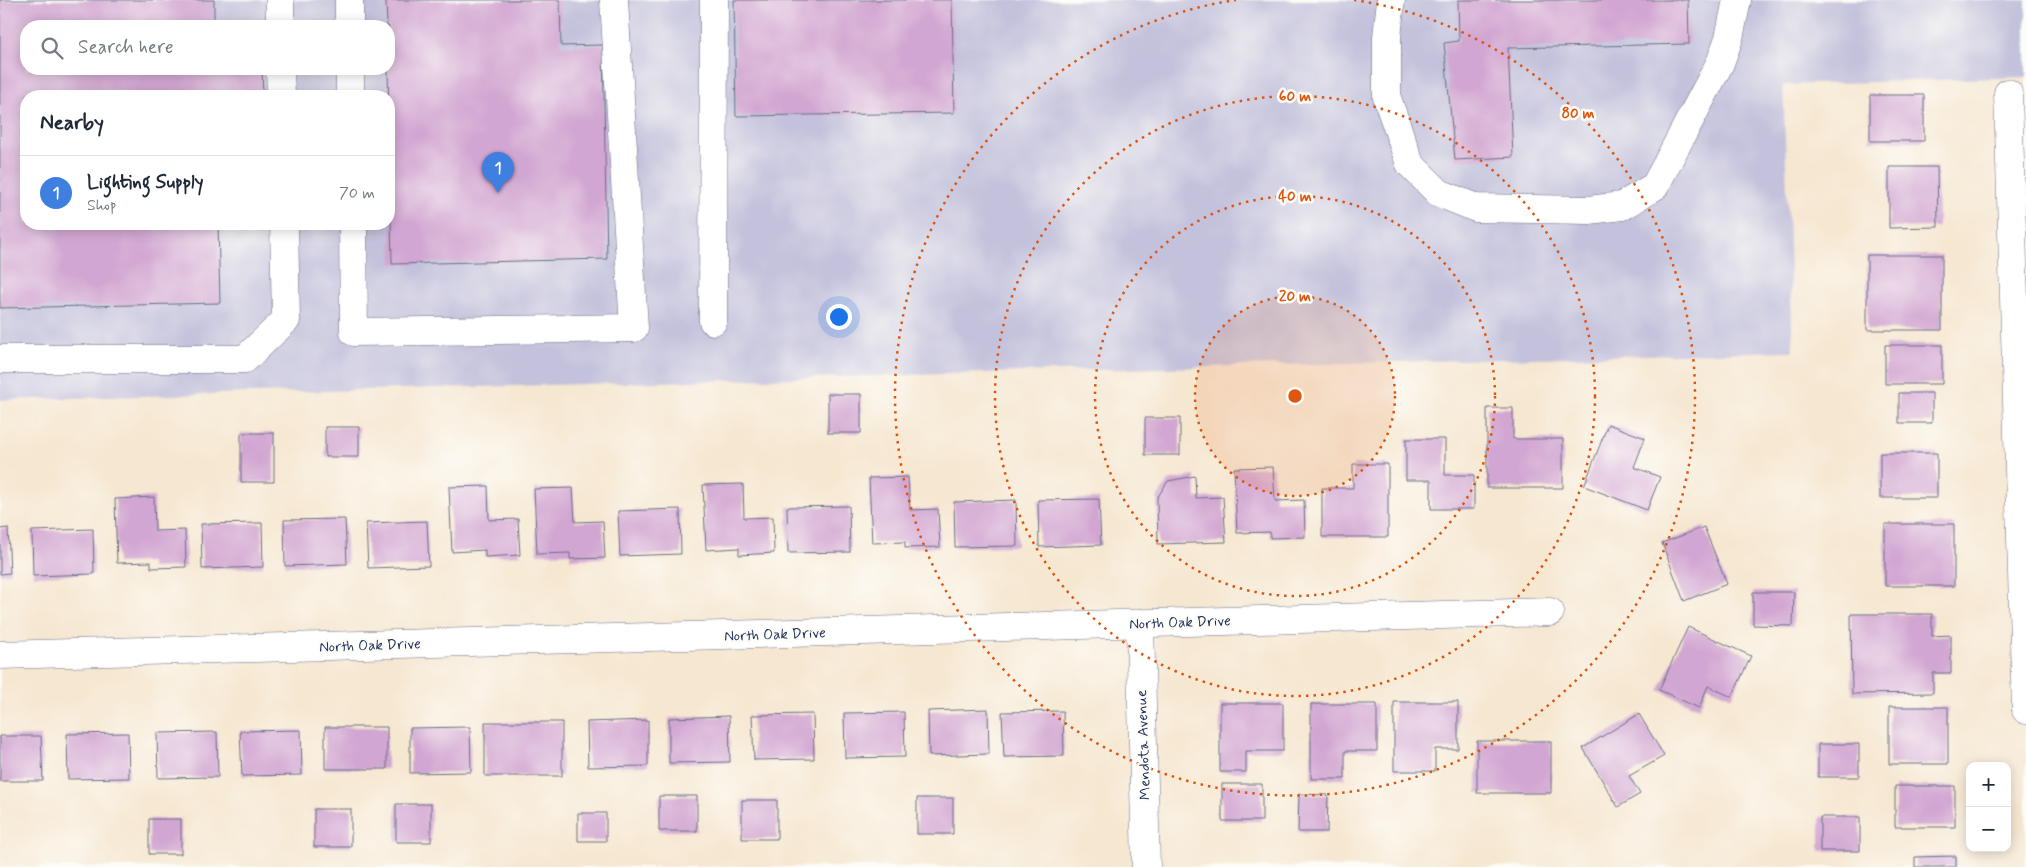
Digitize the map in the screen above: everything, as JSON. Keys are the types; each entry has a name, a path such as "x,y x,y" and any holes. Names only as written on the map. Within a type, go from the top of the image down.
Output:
{"street":[{"path":"280,0 280,20"},
{"path":"349,0 349,20"},
{"path":"352,230 354,332 634,328 614,0"},
{"path":"712,321 714,0"},
{"path":"1391,0 1387,37 1387,98 1410,164 1438,193 1476,208 1589,210 1622,206 1655,186 1720,63 1729,38 1736,0 1742,0"},
{"path":"280,75 281,90"},
{"path":"350,75 350,90"},
{"path":"2008,93 2019,267 2026,710"},
{"path":"0,359 245,359 286,320 284,230"},
{"name":"North Oak Drive","path":"0,655 1550,612"},
{"name":"Mendota Avenue","path":"1140,623 1146,867"}],"shaded area":[{"path":"0,0 2026,0 2026,77 1783,85 1793,351 0,400"}],"building":[{"path":"0,0 214,0 214,20 20,20 20,75 262,75 263,90 20,90 20,230 218,230 220,303 0,308"},
{"path":"386,0 560,0 561,46 603,45 607,259 392,264 391,230 395,230 395,90 388,90 388,75 395,75 395,20 387,20"},
{"path":"734,0 952,0 954,113 736,116"},
{"path":"1458,0 1688,0 1689,44 1508,48 1513,157 1455,160 1444,43 1459,41"},
{"path":"1870,95 1924,95 1924,141 1870,141"},
{"path":"1889,167 1937,167 1938,227 1889,228"},
{"path":"1867,255 1942,255 1942,330 1867,330"},
{"path":"1885,345 1942,345 1942,384 1885,384"},
{"path":"1899,393 1932,393 1932,423 1899,423"},
{"path":"828,394 861,394 861,433 828,433"},
{"path":"1487,408 1513,408 1513,439 1563,439 1563,488 1487,488"},
{"path":"1145,418 1180,418 1180,455 1145,455"},
{"path":"1608,424 1645,438 1634,467 1660,477 1647,510 1584,486"},
{"path":"325,427 359,427 359,457 325,457"},
{"path":"241,433 274,433 274,482 241,482"},
{"path":"1406,439 1445,439 1445,475 1474,475 1474,509 1431,509 1431,480 1406,480"},
{"path":"1880,453 1937,453 1937,498 1880,498"},
{"path":"1353,464 1388,464 1388,537 1322,537 1322,488 1353,488"},
{"path":"1273,467 1275,501 1304,500 1305,537 1270,538 1270,532 1237,533 1234,468"},
{"path":"1195,476 1196,498 1223,497 1226,542 1158,544 1157,498 1168,481"},
{"path":"908,477 910,510 938,509 940,547 905,548 905,542 872,543 869,478"},
{"path":"743,484 744,518 773,517 774,553 739,555 739,548 706,550 703,485"},
{"path":"488,486 489,520 518,519 520,555 485,557 485,550 452,552 449,487"},
{"path":"573,488 575,522 603,521 605,558 570,559 570,553 537,554 534,489"},
{"path":"154,497 155,531 185,530 186,567 151,568 151,562 117,563 115,499"},
{"path":"1099,499 1101,545 1039,547 1038,500"},
{"path":"1016,500 1017,546 955,547 954,502"},
{"path":"849,506 850,552 788,553 787,507"},
{"path":"680,509 681,554 620,556 618,511"},
{"path":"345,519 347,564 285,566 284,520"},
{"path":"427,521 429,566 368,568 366,523"},
{"path":"262,523 263,567 202,569 201,524"},
{"path":"1885,524 1954,524 1954,586 1885,586"},
{"path":"1704,527 1727,584 1684,601 1662,543"},
{"path":"8,528 10,573 0,574 0,529"},
{"path":"93,529 94,574 33,576 32,531"},
{"path":"1753,592 1794,592 1793,626 1753,625"},
{"path":"1851,614 1932,614 1932,636 1951,635 1951,673 1933,673 1933,693 1852,694"},
{"path":"1688,627 1751,656 1732,697 1708,686 1699,708 1659,690"},
{"path":"1394,702 1458,702 1458,749 1435,749 1435,771 1394,771"},
{"path":"1220,703 1283,703 1283,751 1246,751 1246,772 1220,772"},
{"path":"1311,704 1377,704 1377,751 1345,751 1345,779 1311,779"},
{"path":"1889,707 1948,707 1948,764 1889,764"},
{"path":"988,709 989,754 929,756 928,711"},
{"path":"1063,711 1064,756 1004,757 1002,712"},
{"path":"904,712 905,757 845,758 844,713"},
{"path":"813,714 814,759 754,760 752,715"},
{"path":"1639,714 1664,756 1629,776 1640,794 1618,807 1583,748"},
{"path":"729,716 730,762 669,763 669,718"},
{"path":"648,720 648,766 588,767 587,722"},
{"path":"485,722 562,722 562,776 485,776"},
{"path":"325,727 387,727 387,769 325,769"},
{"path":"470,727 471,772 410,773 410,728"},
{"path":"301,730 302,775 242,776 240,731"},
{"path":"217,732 218,777 158,778 157,733"},
{"path":"128,733 129,778 68,779 67,734"},
{"path":"0,736 41,736 43,781 0,781"},
{"path":"1477,741 1551,741 1551,793 1477,793"},
{"path":"1818,744 1859,744 1859,777 1818,777"},
{"path":"1222,784 1262,784 1262,821 1222,821"},
{"path":"1895,786 1955,786 1955,827 1895,827"},
{"path":"1299,794 1328,795 1327,832 1298,832"},
{"path":"659,796 697,796 697,831 659,831"},
{"path":"917,798 953,798 953,834 917,834"},
{"path":"742,800 777,800 777,839 742,839"},
{"path":"396,804 431,804 431,842 396,842"},
{"path":"314,809 351,809 351,847 314,847"},
{"path":"578,813 606,813 606,841 578,841"},
{"path":"1820,817 1860,817 1860,851 1820,851"},
{"path":"149,819 181,819 181,854 149,854"},
{"path":"1956,856 1956,867 1915,867 1915,857"}],"place":[{"name":"Lighting Supply","path":"498,193"}]}
